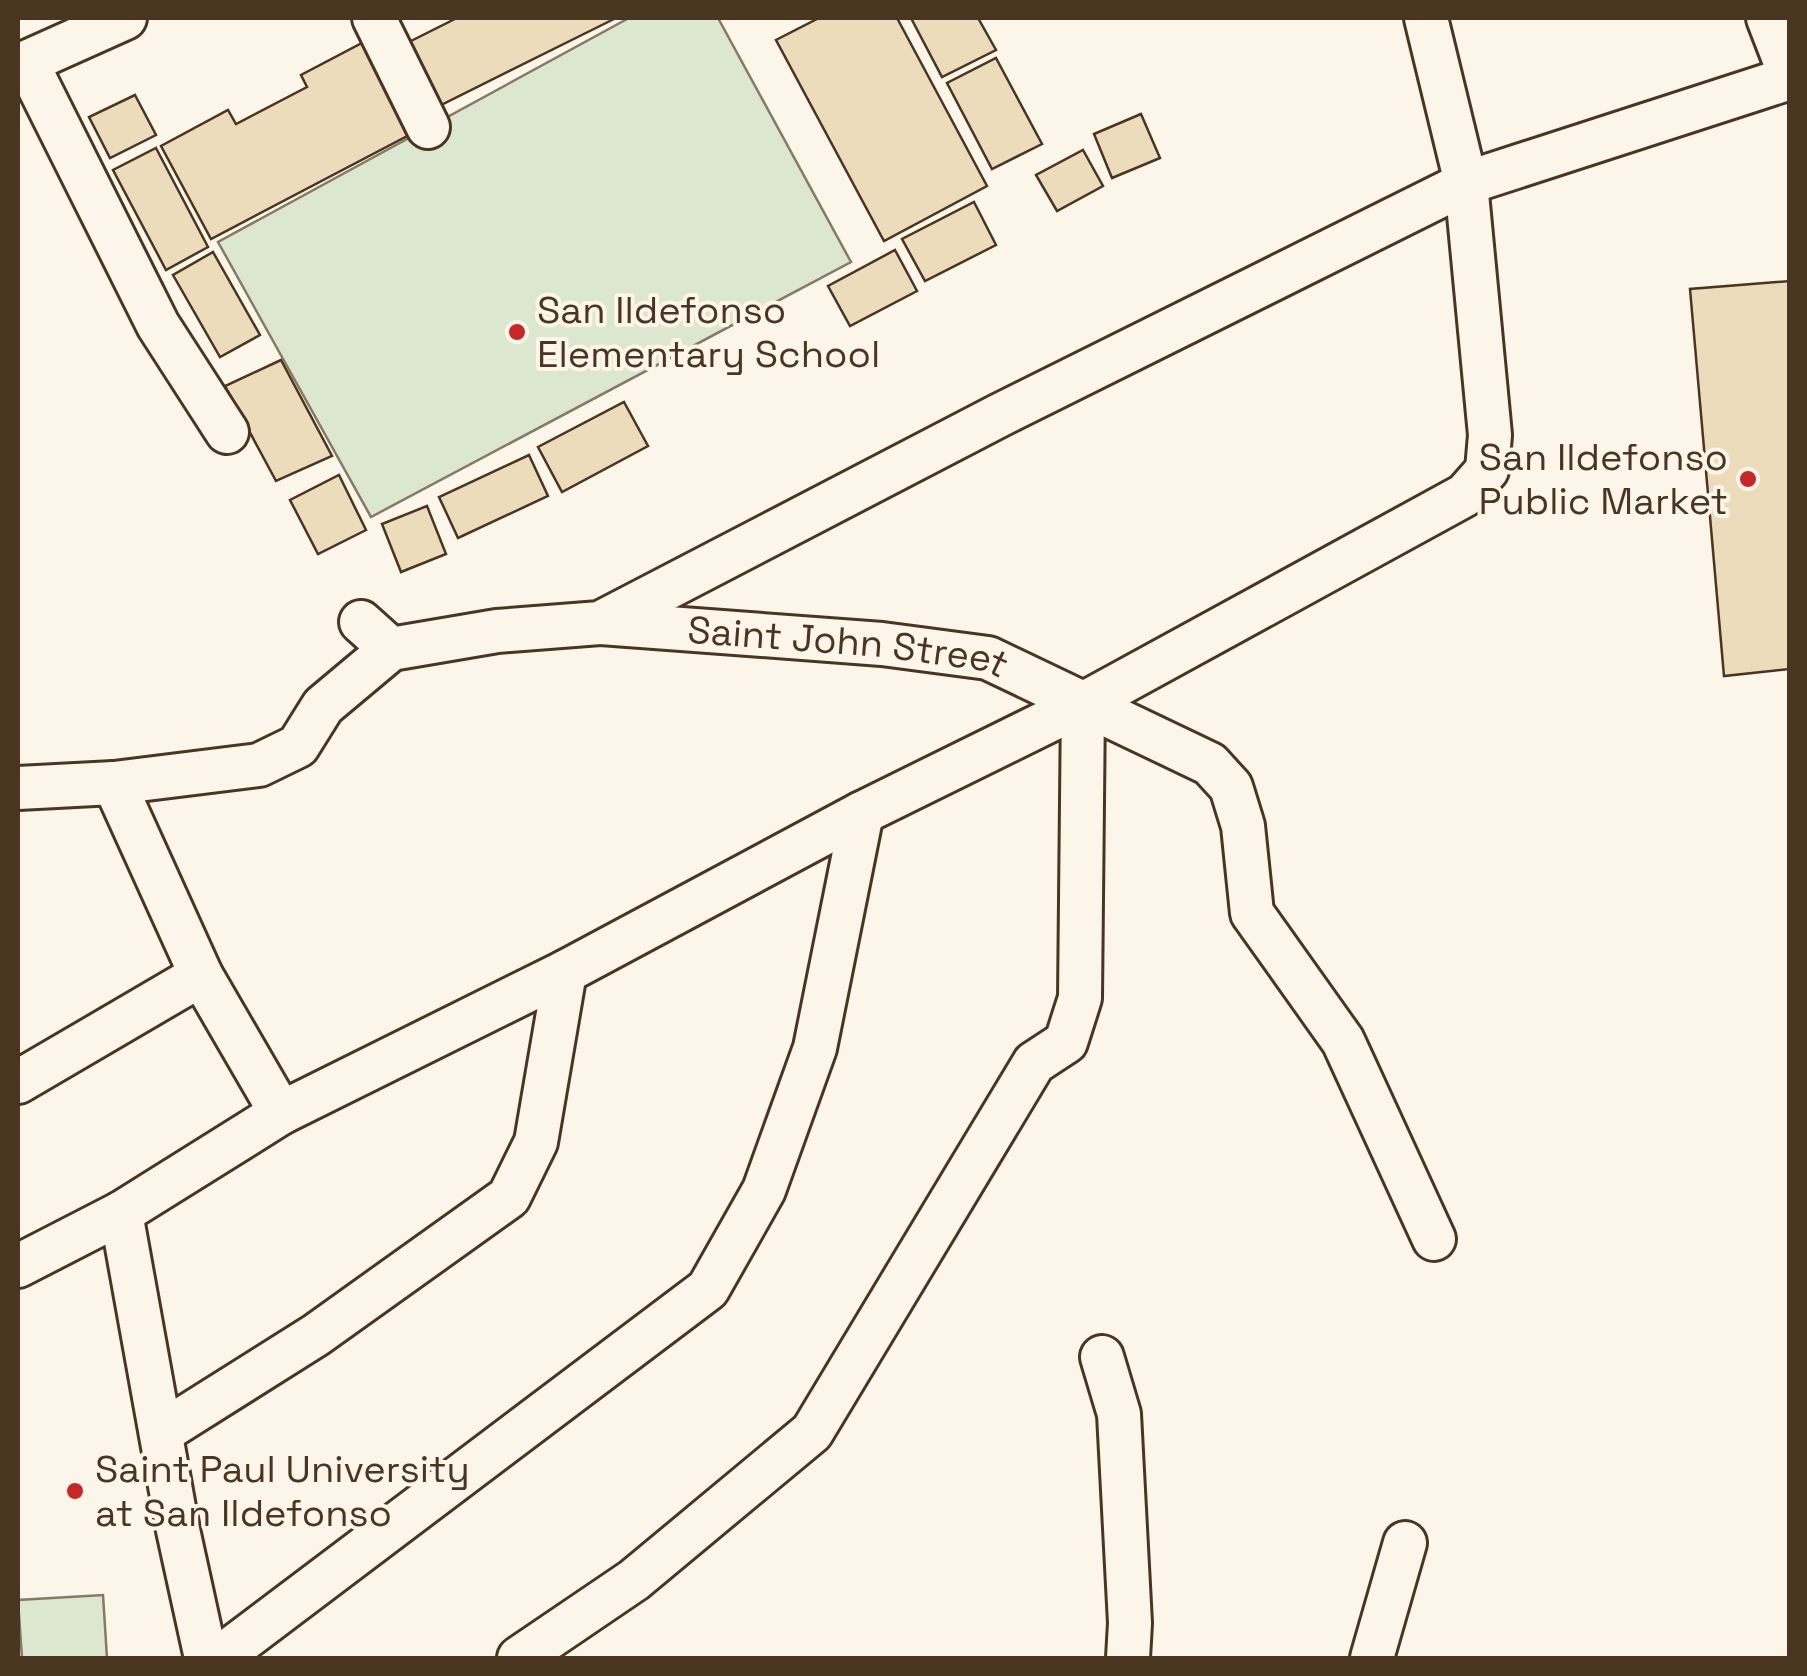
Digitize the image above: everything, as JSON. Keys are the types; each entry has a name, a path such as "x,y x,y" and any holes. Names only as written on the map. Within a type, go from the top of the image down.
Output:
{"street":[{"path":"125,18 22,64 158,325 227,432"},
{"path":"374,18 428,126"},
{"path":"18,1266 121,1213 281,1114 566,972 862,813 1083,704 1465,495 1487,470 1490,435 1466,183 1426,18"},
{"path":"18,788 114,783 259,764 298,746 376,636 600,623 1000,415 1466,183 1790,76 1768,18"},
{"name":"Saint John Street","path":"600,623 882,644 988,658 1210,764 1231,786 1243,826 1252,913 1343,1041 1434,1239"},
{"path":"519,1658 634,1580 812,1432 1034,1063 1066,1042 1080,998 1083,704"},
{"path":"114,783 201,975 281,1114"},
{"path":"219,1658 708,1290 764,1190 815,1048 862,813"},
{"path":"162,1432 316,1335 509,1197 536,1142 566,972"},
{"path":"18,1082 201,975"},
{"path":"121,1213 178,1530 206,1658"},
{"path":"1102,1358 1119,1414 1130,1623 1128,1658"},
{"path":"1372,1658 1404,1543"}],"green space":[{"path":"629,18 718,18 851,262 371,517 218,242"},
{"path":"103,1595 107,1658 22,1658 18,1600"}],"building":[{"path":"457,18 616,18 429,111 397,48"},
{"path":"819,18 897,18 987,186 884,241 776,40"},
{"path":"911,18 978,18 996,50 942,77"},
{"path":"362,43 411,134 211,239 161,146 228,110 236,124 307,87 301,75"},
{"path":"996,58 1042,144 992,169 947,83"},
{"path":"135,95 156,135 110,158 89,117"},
{"path":"1141,114 1160,158 1112,178 1094,134"},
{"path":"156,148 208,247 166,270 113,170"},
{"path":"1083,150 1103,186 1057,211 1036,175"},
{"path":"974,202 996,245 925,281 902,239"},
{"path":"895,250 917,291 850,326 828,286"},
{"path":"213,252 260,335 220,357 173,275"},
{"name":"San Ildefonso Public Market","path":"1790,281 1790,669 1724,676 1690,289"},
{"path":"281,360 332,456 276,481 225,386"},
{"path":"624,402 648,446 562,492 538,447"},
{"path":"529,455 548,496 458,538 439,497"},
{"path":"339,475 366,530 318,554 290,500"},
{"path":"427,506 446,554 401,572 382,524"}],"place":[{"name":"San Ildefonso Elementary School","path":"517,332"},
{"name":"San Ildefonso Public Market","path":"1748,479"},
{"name":"Saint Paul University at San Ildefonso","path":"75,1491"}]}
